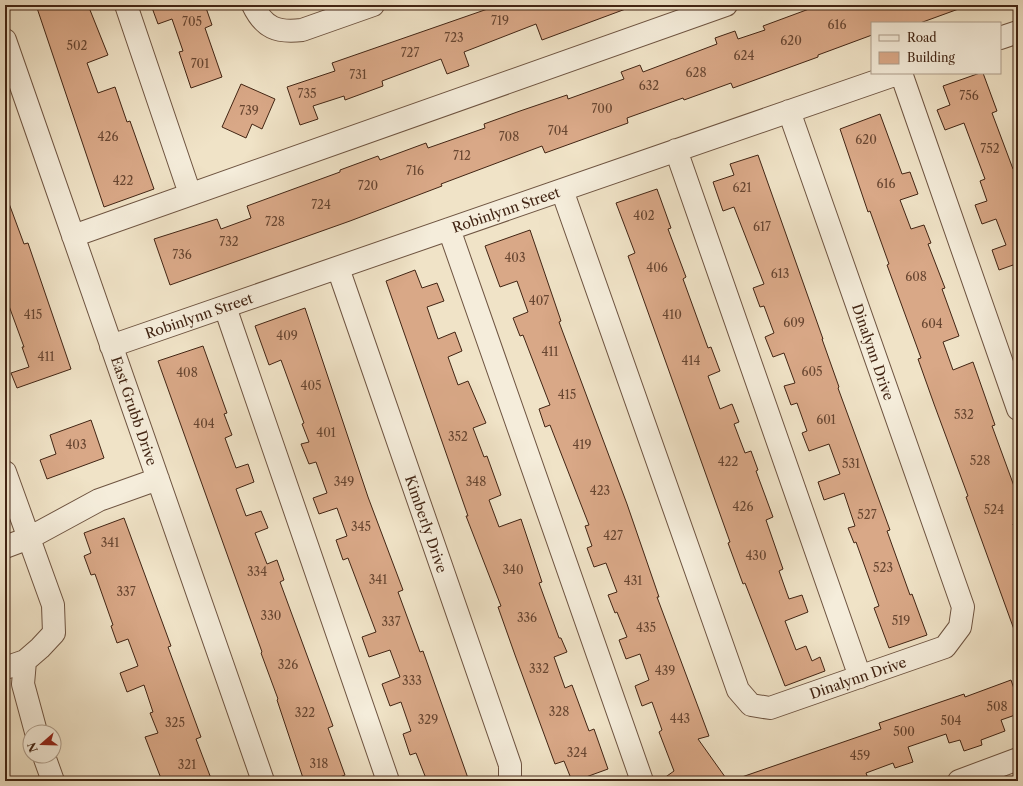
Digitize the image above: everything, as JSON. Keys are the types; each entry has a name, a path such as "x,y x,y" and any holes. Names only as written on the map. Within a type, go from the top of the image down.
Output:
{"street":[{"path":"126,5 190,194"},
{"path":"253,5 257,13 269,27 279,31 302,30 373,5"},
{"path":"73,236 702,9 726,5"},
{"name":"East Grubb Drive","path":"5,40 263,781"},
{"name":"Robinlynn Street","path":"112,346 897,74"},
{"path":"900,74 1018,409"},
{"name":"Dinalynn Drive","path":"562,190 738,690 751,705 770,708 860,678 945,647 960,626 963,607 789,111"},
{"path":"676,150 860,678"},
{"path":"449,229 642,781"},
{"name":"Kimberly Drive","path":"338,268 510,765 510,781"},
{"path":"225,307 388,781"},
{"path":"5,472 52,605 54,633 40,648 15,664 23,684 34,724"},
{"path":"5,547 29,538 99,500 158,479"},
{"path":"959,781 1018,759"},
{"path":"47,764 53,781"}],"building":[{"path":"36,5 88,5 108,55 87,63 98,93 115,87 127,122 130,121 154,189 104,207"},
{"path":"151,5 205,5 212,25 205,28 222,77 191,88 179,52 183,51 172,19 158,24"},
{"path":"499,5 631,5 631,7 542,40 536,24 464,52 469,66 447,74 441,59 382,81 383,86 345,100 344,96 313,106 318,119 300,125 287,87 335,71 332,63"},
{"path":"807,5 964,5 964,7 923,22 871,22 871,35 818,55 818,57 733,88 731,83 684,100 683,98 627,118 628,123 545,153 542,146 441,184 442,186 350,221 170,285 154,239 217,219 221,229 251,218 247,206 340,172 340,170 378,156 380,160 426,143 428,148 485,128 484,124 520,111 567,95 568,99 624,79 621,72 640,65 643,72 717,44 715,38 735,31 738,39 765,30 763,26 809,9"},
{"path":"977,74 983,74 997,111 992,113 1013,169 1018,167 1018,273 1016,274 1013,265 999,270 992,250 1006,245 996,219 982,224 975,205 987,201 980,181 985,179 964,123 945,130 937,110 950,105 943,86"},
{"path":"241,84 275,99 262,129 252,124 246,138 222,127"},
{"path":"880,114 902,174 910,172 918,194 900,200 911,229 924,225 931,243 928,244 945,288 942,289 959,336 943,342 953,370 973,362 995,425 992,426 1018,497 1018,522 1013,524 1018,539 1018,635 1016,635 966,497 968,496 918,359 921,358 887,265 889,264 870,211 868,212 840,129"},
{"path":"758,155 823,339 839,387 838,388 890,530 887,531 910,595 912,594 927,635 889,648 874,608 879,606 856,542 854,543 848,528 855,526 844,493 824,500 818,482 840,474 829,444 809,451 802,433 807,431 797,403 791,405 784,386 795,383 784,353 773,357 765,337 774,333 764,306 760,307 753,288 764,284 734,207 723,211 713,182 734,175 730,164"},
{"path":"657,189 671,228 668,229 686,277 683,279 708,348 711,347 720,371 708,376 720,409 732,404 739,422 734,424 745,453 751,451 758,470 756,471 773,517 766,520 783,569 779,571 789,599 802,595 808,612 785,621 796,650 806,646 812,661 820,657 825,671 785,686 745,583 743,584 728,543 730,542 628,256 635,253 616,203"},
{"path":"5,198 7,198 24,244 28,243 71,369 17,388 11,373 29,367 22,347 24,347 5,295"},
{"path":"530,230 561,321 559,322 627,504 659,597 657,597 709,736 698,739 728,781 660,781 674,771 659,732 662,730 652,702 642,706 635,686 649,680 640,654 626,659 619,640 627,637 608,595 617,592 606,563 594,567 587,548 592,546 585,526 589,525 550,425 545,427 539,409 550,405 523,335 520,336 513,318 528,312 517,281 500,287 485,246"},
{"path":"415,270 422,288 437,283 444,301 427,307 438,339 455,332 462,351 448,357 458,385 468,381 486,423 473,428 484,457 487,456 501,495 489,500 499,527 521,519 542,582 539,583 559,638 561,638 567,652 554,657 565,688 572,685 589,731 594,729 608,769 575,781 572,781 564,761 555,764 498,607 501,606 466,516 468,516 386,281"},
{"path":"305,308 368,497 403,590 398,592 420,652 423,651 469,781 427,781 416,753 410,755 403,734 411,731 401,702 390,706 382,684 400,677 390,650 369,657 362,637 376,632 348,558 343,560 336,540 347,536 337,508 319,514 313,498 327,493 316,462 309,464 301,444 309,442 302,424 304,423 281,360 269,365 255,326"},
{"path":"203,346 227,413 224,414 232,435 225,438 236,468 248,464 254,482 236,489 246,516 261,511 268,528 255,533 267,564 277,560 284,580 280,582 333,726 328,728 345,775 329,781 304,781 277,700 278,699 261,653 262,652 158,361"},
{"path":"91,420 104,458 47,479 40,460 56,454 50,435"},
{"path":"124,518 171,646 168,647 201,737 196,739 212,781 162,781 145,737 158,733 150,713 153,712 144,685 127,692 120,673 138,666 128,639 117,643 111,626 113,625 95,574 91,575 84,556 91,553 84,533"},
{"path":"1011,680 1018,700 1018,714 1001,720 1005,731 981,740 982,745 964,751 960,740 949,743 946,734 908,747 913,762 895,768 893,763 866,773 869,781 737,781 736,779 881,729 879,723 964,694 965,697"}]}
